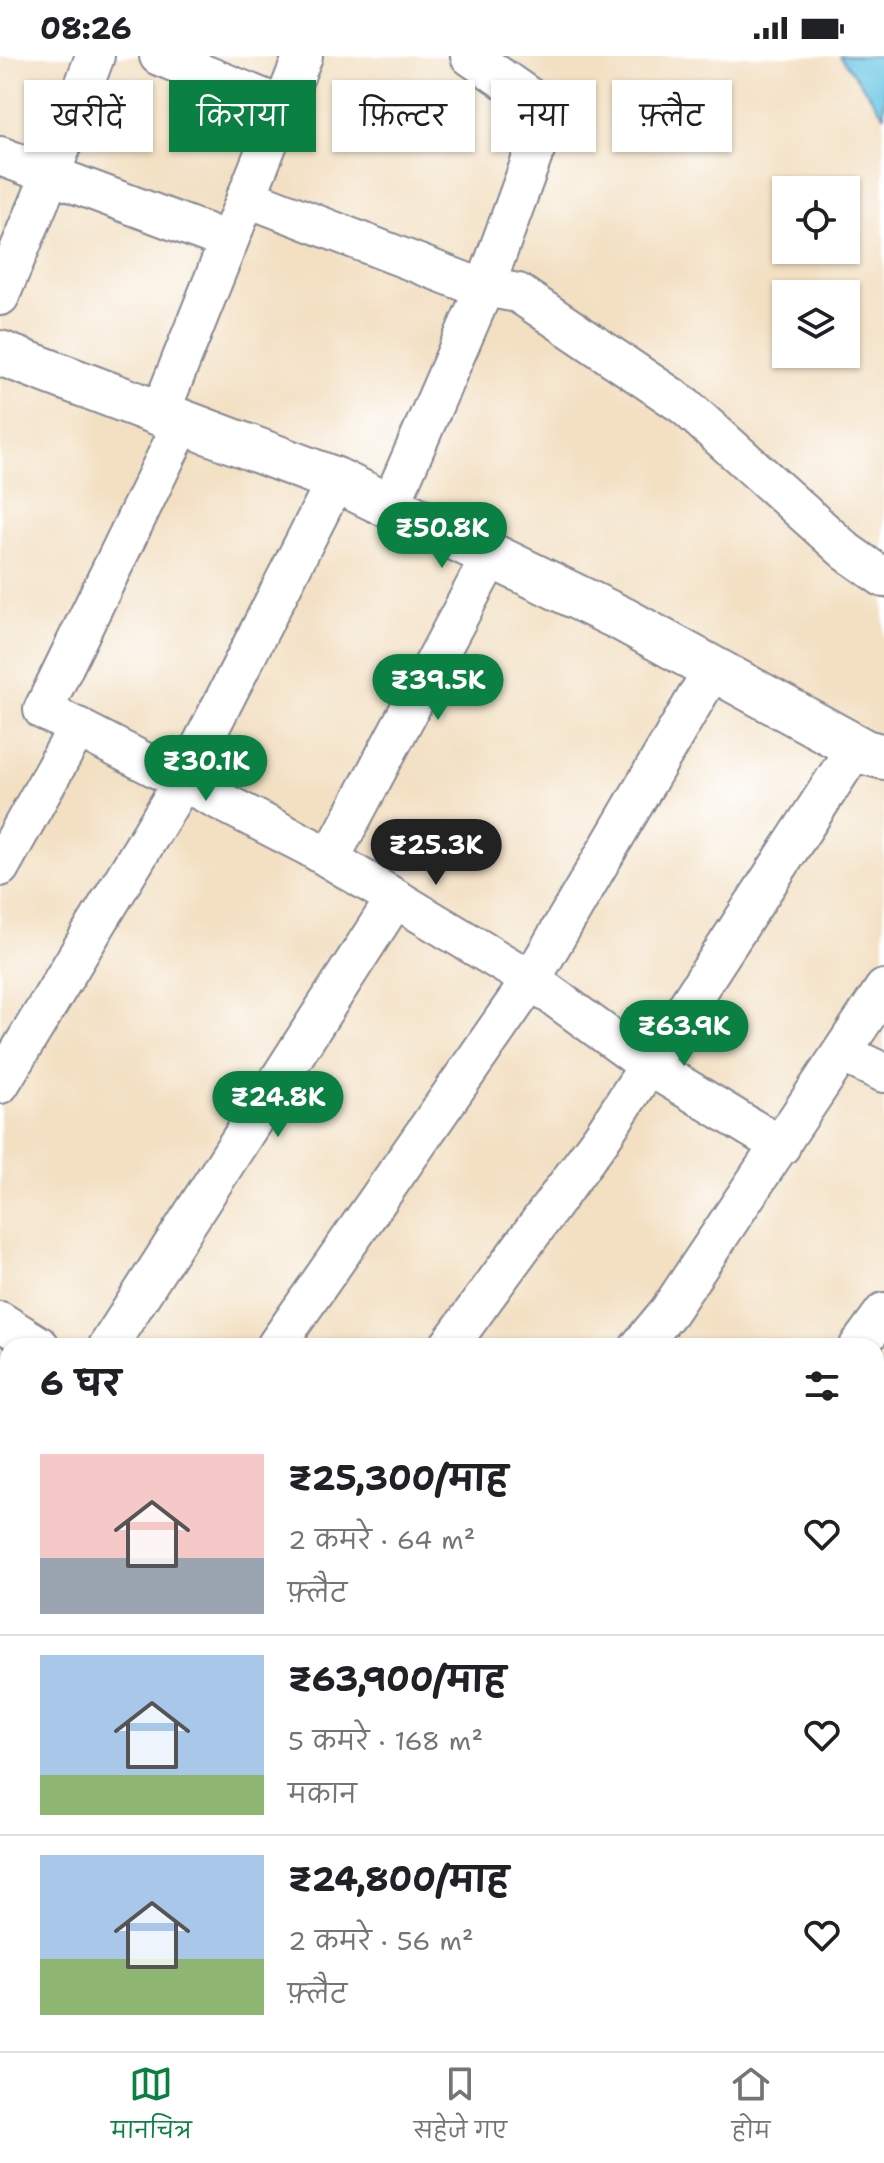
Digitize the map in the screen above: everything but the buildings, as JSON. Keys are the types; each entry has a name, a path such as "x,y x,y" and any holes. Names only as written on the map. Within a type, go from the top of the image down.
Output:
{"main road":[{"path":"0,353 336,480 624,620 870,752"}],"street":[{"path":"0,296 51,174 95,56"},
{"path":"159,56 218,80"},
{"path":"293,80 303,56"},
{"path":"390,506 485,287 549,111 470,56"},
{"path":"264,152 228,241 172,418 43,710 330,859 531,980 649,1066 781,1146"},
{"path":"0,156 228,241"},
{"path":"246,197 473,285 518,293 685,406 847,552 884,578"},
{"path":"0,1084 183,781 336,480"},
{"path":"330,859 491,556"},
{"path":"282,1338 531,980 713,669"},
{"path":"0,867 78,727"},
{"path":"455,1338 602,1137 870,752"},
{"path":"113,1338 395,899"},
{"path":"647,1338 669,1311 884,989"},
{"path":"842,1053 884,1073"},
{"path":"865,1338 884,1313"},
{"path":"0,1321 27,1338"}],"water":[{"path":"840,56 884,56 884,115"}]}
